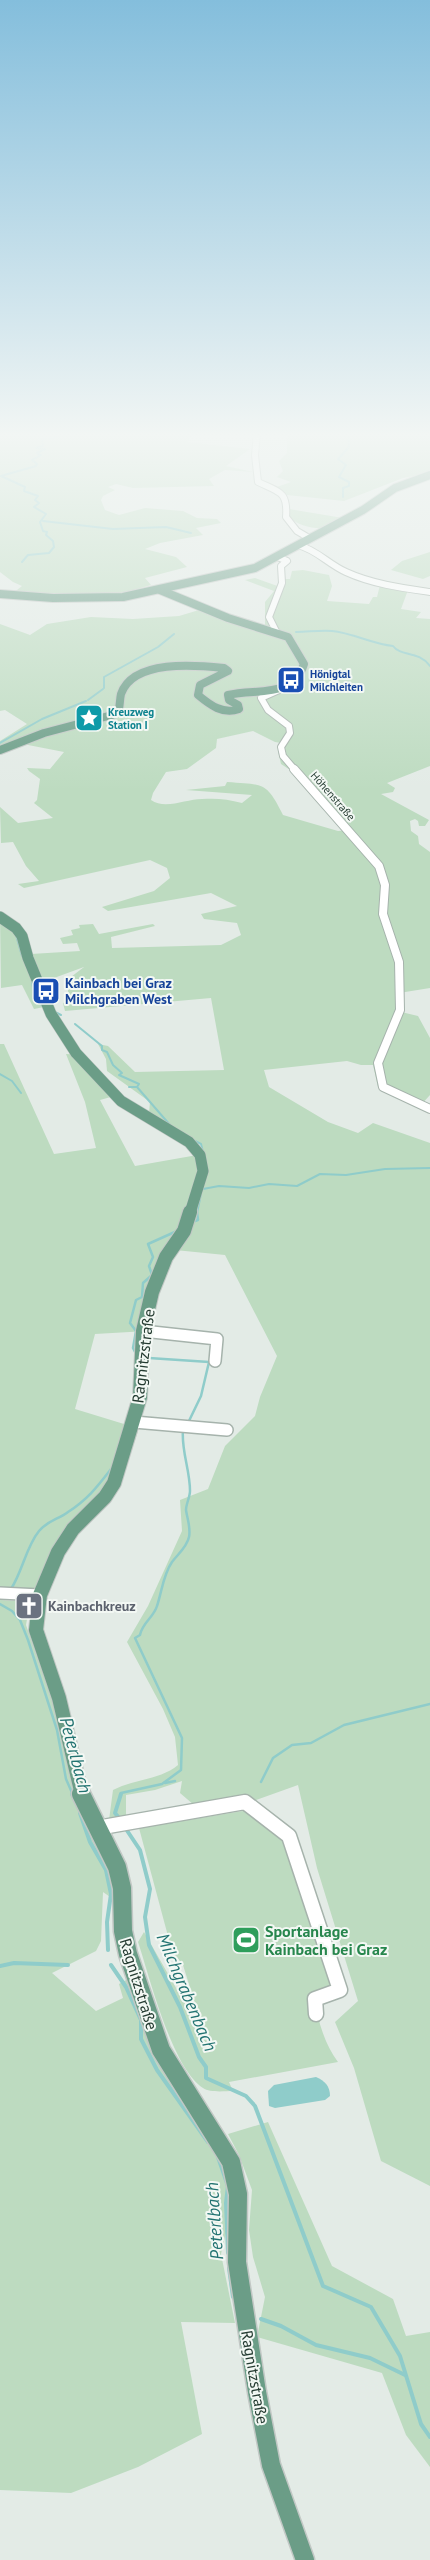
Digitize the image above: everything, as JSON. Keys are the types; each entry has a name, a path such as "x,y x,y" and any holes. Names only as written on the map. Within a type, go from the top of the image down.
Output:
{"main road":[{"path":"0,594 101,598 160,590 254,568 286,552"},
{"name":"Höhenstraße","path":"160,590 228,618 288,637 294,644 304,664 296,681 282,688"},
{"path":"0,750 44,733 112,715 119,708 119,699 128,682 148,671 161,668 196,665 224,668 228,671 210,678 200,685 198,695 225,712 233,712 239,709 238,705 229,700 228,695 249,690 282,688"},
{"name":"Ragnitzstraße","path":"0,917 16,928 22,936 28,958 51,1014 76,1053 121,1101 189,1142 200,1155 204,1171 184,1231 166,1257 152,1292 143,1331 140,1397 114,1483 105,1497 73,1530 58,1552 40,1595 36,1621 37,1638 59,1698 79,1790 117,1867 122,1888 123,1930 126,1946 160,2050 231,2162 235,2175 238,2194 237,2262 257,2392 271,2465 305,2560"}],"street":[{"path":"319,552 330,562 348,573 384,584 430,592"},
{"path":"277,633 269,617 282,583 281,566 287,561 278,557"},
{"name":"Höhenstraße","path":"282,688 261,698 268,710 289,726 290,732 281,748 283,756 379,866 385,885 382,914 399,962 400,1010 378,1063 383,1087 430,1109"},
{"path":"143,1331 217,1339 215,1361"},
{"path":"134,1422 227,1430"},
{"path":"0,1593 40,1595"},
{"path":"97,1828 245,1802 289,1836 340,1990 314,1999 316,2014"}],"green space":[{"path":"0,552 158,552 176,557 187,567 145,578 151,585 110,597 12,594 22,586 0,572"},
{"path":"430,552 430,576 423,579 391,570 402,561"},
{"path":"303,570 329,575 332,586 327,601 369,604 373,597 377,597 380,585 408,590 401,609 421,612 416,618 430,619 430,766 387,783 395,788 393,792 381,794 429,820 425,826 419,826 418,821 415,819 410,821 411,831 418,836 419,844 430,852 430,988 399,993 395,1002 397,1011 418,1016 430,1038 430,1095 420,1106 378,1087 373,1065 361,1065 347,1061 264,1070 269,1087 328,1122 358,1133 373,1123 430,1143 430,2186 381,2161 354,2068 335,2022 358,2001 317,1868 298,1785 253,1801 194,1805 180,1793 182,1781 155,1790 126,1795 126,1818 109,1820 113,1790 163,1774 178,1765 175,1737 163,1709 127,1642 148,1606 182,1531 180,1500 208,1489 225,1446 255,1416 260,1397 277,1356 225,1255 175,1250 167,1265 147,1331 95,1334 75,1409 124,1424 138,1431 125,1470 38,1586 30,1590 0,1590 0,1044 4,1044 54,1154 96,1148 85,1102 66,1054 84,1055 118,1095 100,1100 135,1166 203,1154 201,1144 149,1113 150,1102 107,1071 106,1059 98,1044 108,1046 135,1072 224,1070 211,998 65,1011 63,1003 69,1001 67,980 84,967 54,978 55,981 36,983 44,1007 34,1009 22,985 1,988 0,914 31,954 80,951 77,943 63,944 60,938 73,935 71,930 80,928 79,925 93,924 99,934 153,924 155,926 111,937 112,948 221,945 241,935 237,923 204,919 201,914 237,906 211,893 108,911 102,907 154,891 170,878 167,868 150,860 24,888 18,884 39,881 26,866 13,842 1,843 0,807 18,823 53,818 34,803 37,800 40,779 27,768 50,769 64,752 23,744 0,752 0,741 27,724 5,710 0,711 0,624 30,635 47,624 91,617 133,619 179,616 199,610 284,638 300,661 298,644 291,638 265,626 265,602 274,591 245,580 255,578 283,588 285,579 290,579 292,571","holes":["253,731 281,743 278,751 281,764 307,781 350,830 338,831 283,815 268,790 256,785 227,782 225,786 186,790 252,795 242,803 227,800 196,799 163,804 151,800 153,793 166,772 187,769 216,748 217,739"]},
{"path":"0,1600 30,1602 26,1625 57,1714 72,1785 109,1866 116,1901 103,1892 101,1941 96,1951 52,1973 96,2011 123,1998 119,1984 128,1979 218,2149 233,2201 221,2254 235,2323 181,2322 202,2434 138,2467 71,2493 0,2490"},
{"name":"Sportanlage Kainbach bei Graz","path":"249,1810 283,1832 340,1990 315,1999 322,2032 338,2062 229,2082 233,2091 213,2091 203,2088 181,2062 163,2021 138,1942 144,1932 207,2042 183,1965 172,1951 139,1828"},
{"path":"268,2122 332,2266 393,2299 406,2336 430,2332 430,2467 406,2435 382,2373 257,2337 265,2297 253,2257 249,2230 252,2190 239,2155 228,2134"}],"water":[{"path":"316,2077 324,2082 329,2089 330,2096 325,2100 275,2108 269,2106 268,2091 274,2085"}],"waterway":[{"path":"22,562 28,555 49,552"},
{"path":"296,632 340,632 393,646 400,652 420,658 430,666"},
{"path":"104,688 104,677 158,647 174,634"},
{"path":"88,700 103,689"},
{"path":"0,743 42,719 86,701"},
{"name":"Milchgrabenbach","path":"16,935 22,956"},
{"name":"Milchgrabenbach","path":"32,980 34,996 45,1009"},
{"name":"Milchgrabenbach","path":"55,1012 61,1015"},
{"name":"Milchgrabenbach","path":"75,1024 102,1046 102,1050 107,1052 113,1065 122,1073 119,1075 139,1084 137,1087"},
{"path":"0,1074 12,1081 21,1093"},
{"path":"129,1087 137,1087"},
{"name":"Milchgrabenbach","path":"137,1087 170,1125"},
{"name":"Milchgrabenbach","path":"193,1140 201,1144 203,1152"},
{"path":"203,1189 219,1186 249,1188 269,1184 297,1186 320,1174 346,1175 385,1169 430,1168"},
{"name":"Milchgrabenbach","path":"197,1213 201,1194"},
{"name":"Milchgrabenbach","path":"192,1222 198,1220 197,1213"},
{"name":"Milchgrabenbach","path":"137,1356 133,1348 136,1331 130,1323 136,1300 142,1297 143,1283 152,1275 149,1266 153,1257 148,1244 177,1231"},
{"name":"Milchgrabenbach","path":"149,1358 209,1362 201,1396 188,1423"},
{"name":"Milchgrabenbach","path":"120,1795 121,1793 162,1784 181,1770 182,1738 135,1638 140,1635 143,1627 155,1610 167,1572 189,1537 186,1510 190,1483 183,1445 183,1430"},
{"path":"11,1589 31,1544 39,1531 87,1497 111,1469"},
{"name":"Peterlbach","path":"0,1604 12,1611 20,1620 28,1640 57,1730 66,1779 73,1795"},
{"path":"261,1782 273,1758 292,1745 311,1743 344,1725 430,1704"},
{"name":"Milchgrabenbach","path":"165,1783 175,1781"},
{"name":"Milchgrabenbach","path":"119,1818 115,1813 121,1794"},
{"name":"Peterlbach","path":"80,1813 90,1842 106,1870 111,1894 107,1922 108,1950"},
{"name":"Milchgrabenbach","path":"126,1829 140,1850 150,1889 145,1917 149,1945 180,2007 199,2057 206,2067 206,2078 246,2096 255,2106 323,2286 371,2307 400,2356 421,2424 430,2437"},
{"path":"0,1966 14,1963 68,1965"},
{"name":"Peterlbach","path":"111,1965 126,1987 141,2020 141,2039 157,2070 208,2142"},
{"name":"Peterlbach","path":"218,2157 228,2186 226,2203 228,2253"},
{"name":"Peterlbach","path":"229,2268 233,2297"},
{"name":"Peterlbach","path":"261,2319 281,2326 316,2345 370,2358 405,2375"}],"place":[{"name":"Hönigtal Milchleiten","path":"291,680"},
{"name":"Kreuzweg Station I","path":"89,718"},
{"name":"Kainbach bei Graz Milchgraben West","path":"46,991"},
{"name":"Kainbachkreuz","path":"29,1606"},
{"name":"Sportanlage Kainbach bei Graz","path":"246,1940"}]}
